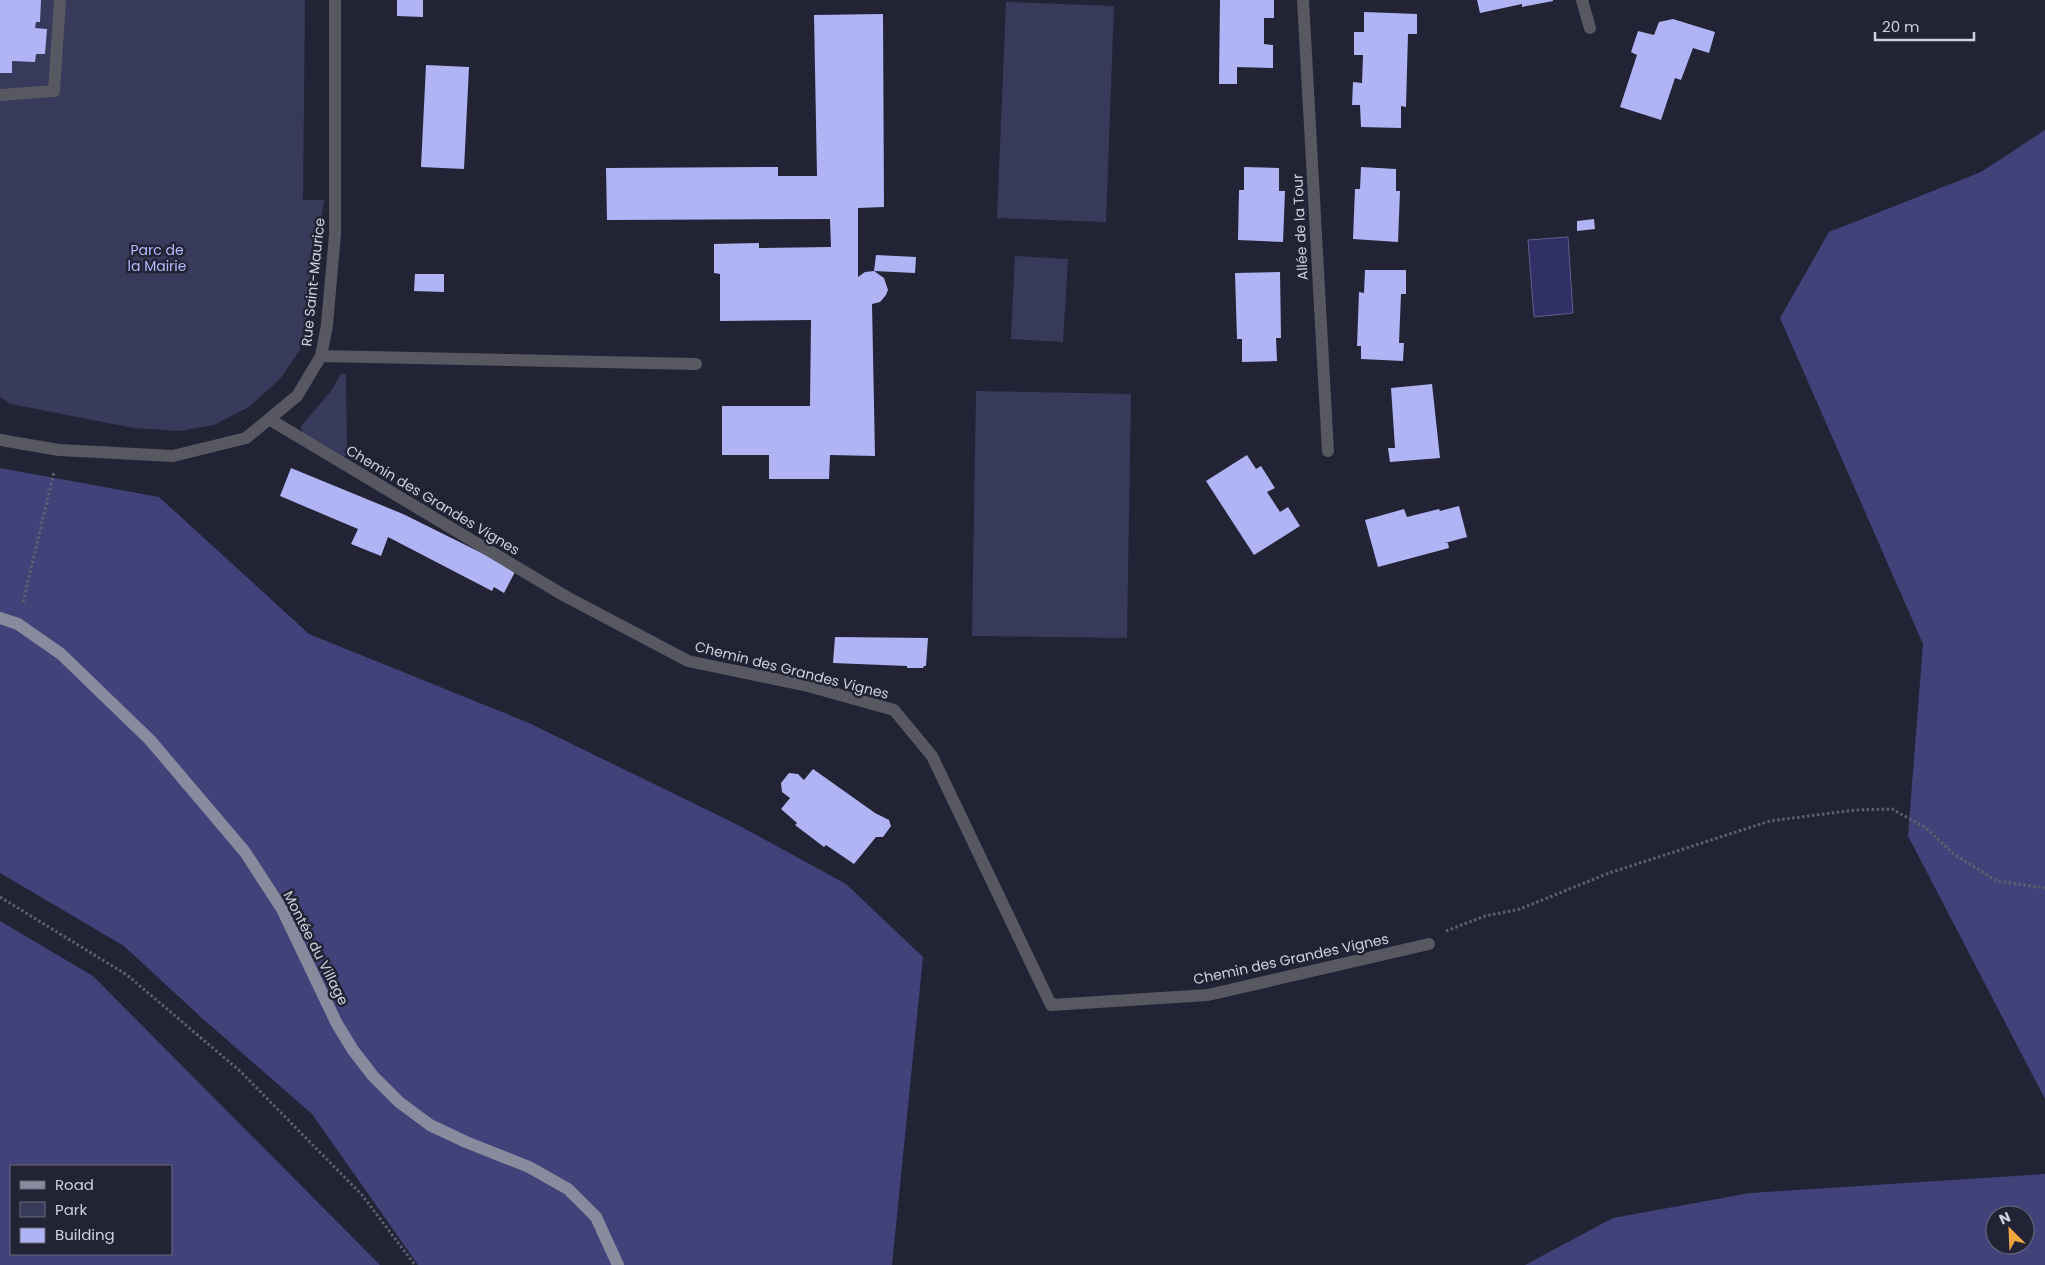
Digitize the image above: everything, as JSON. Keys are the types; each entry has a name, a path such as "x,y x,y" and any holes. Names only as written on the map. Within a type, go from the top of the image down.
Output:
{"main road":[{"name":"Montée du Village","path":"0,618 18,624 61,654 150,740 245,852 282,909 337,1024 353,1050 373,1076 399,1102 430,1125 466,1142 529,1167 568,1189 596,1217 618,1265"}],"street":[{"path":"0,95 54,91 60,0"},
{"name":"Rue Saint-Maurice","path":"0,440 59,450 173,456 246,438 297,396 320,356 327,325 335,234 335,0"},
{"name":"Allée de la Tour","path":"1303,0 1328,452"},
{"path":"1582,0 1590,28"},
{"path":"320,356 696,364"},
{"name":"Chemin des Grandes Vignes","path":"269,419 565,596 688,661 808,686 894,710 932,756 1051,1005 1208,994 1429,944"}],"path":[{"path":"18,624 59,450"},
{"path":"1429,944 1436,934 1486,916 1520,909 1609,873 1770,821 1855,810 1892,809 1926,828 1955,855 1997,881 2045,888"},
{"path":"0,897 127,975 240,1071 362,1195 415,1265"}],"green space":[{"name":"Parc de la Mairie","path":"0,0 305,0 303,200 324,200 309,311 300,350 280,379 249,407 214,425 180,431 133,428 11,404 0,397"},
{"path":"1006,2 1114,6 1106,222 997,218"},
{"path":"1015,256 1068,259 1063,342 1011,339"},
{"path":"341,374 346,374 347,453 341,457 302,432 301,426 331,391"},
{"path":"976,391 1131,394 1127,638 972,636"}],"shaded area":[{"path":"2045,130 2045,1099 1908,836 1923,644 1780,318 1829,232 1981,172"},
{"path":"1568,237 1573,313 1534,317 1528,240"},
{"path":"0,468 159,497 309,634 529,723 738,825 846,884 923,957 892,1265 418,1265 312,1114 203,1019 124,946 0,873"},
{"path":"0,921 93,976 380,1265 0,1265"},
{"path":"2045,1174 2045,1265 1525,1265 1613,1218 1750,1193"}],"building":[{"path":"0,0 41,0 40,22 36,22 35,28 47,29 45,54 36,54 35,62 12,61 12,73 0,73"},
{"path":"397,0 423,0 423,17 397,16"},
{"path":"1220,0 1274,0 1274,18 1264,18 1264,44 1273,45 1273,68 1237,67 1237,84 1219,84"},
{"path":"1477,0 1553,1 1522,7 1522,4 1480,13"},
{"path":"1364,12 1417,14 1417,34 1408,34 1406,107 1401,106 1401,128 1361,127 1360,105 1352,105 1353,82 1362,83 1363,55 1354,55 1354,32 1364,32"},
{"path":"883,14 884,207 858,208 858,277 865,272 874,271 884,278 888,290 880,302 872,304 875,456 830,455 829,479 769,479 769,455 722,455 722,406 810,406 811,320 720,321 720,274 714,273 714,244 759,243 759,248 831,247 830,219 607,220 606,168 778,167 778,176 817,176 814,15"},
{"path":"1673,19 1715,32 1709,53 1693,48 1681,80 1675,78 1661,120 1620,107 1637,55 1631,52 1638,31 1654,35 1659,22"},
{"path":"426,65 469,67 464,169 421,167"},
{"path":"1244,167 1279,168 1279,191 1285,191 1283,242 1238,240 1239,190 1244,190"},
{"path":"1361,167 1396,169 1396,191 1400,191 1398,242 1353,239 1355,189 1360,189"},
{"path":"1594,219 1595,229 1577,231 1577,221"},
{"path":"876,255 916,257 915,273 874,271"},
{"path":"1365,270 1406,270 1406,294 1401,294 1399,343 1404,343 1403,361 1361,359 1361,346 1357,346 1359,292 1364,293"},
{"path":"1280,272 1281,338 1276,338 1277,361 1242,362 1242,339 1237,339 1235,273"},
{"path":"415,274 444,274 444,292 414,291"},
{"path":"1432,384 1440,458 1390,462 1388,448 1395,448 1391,388"},
{"path":"1247,455 1256,469 1261,466 1275,488 1267,492 1280,512 1288,507 1300,526 1254,555 1206,481"},
{"path":"291,468 403,514 516,570 504,593 494,587 492,591 388,537 381,556 351,544 358,529 280,496"},
{"path":"1459,506 1467,537 1445,543 1448,543 1449,548 1378,567 1365,520 1404,509 1407,517"},
{"path":"835,637 928,638 926,666 923,668 907,668 907,666 833,663"},
{"path":"813,769 875,813 889,820 891,826 883,837 876,837 854,864 826,845 824,847 795,825 797,823 781,809 790,798 782,792 781,783 789,773 798,774 804,780"}]}
